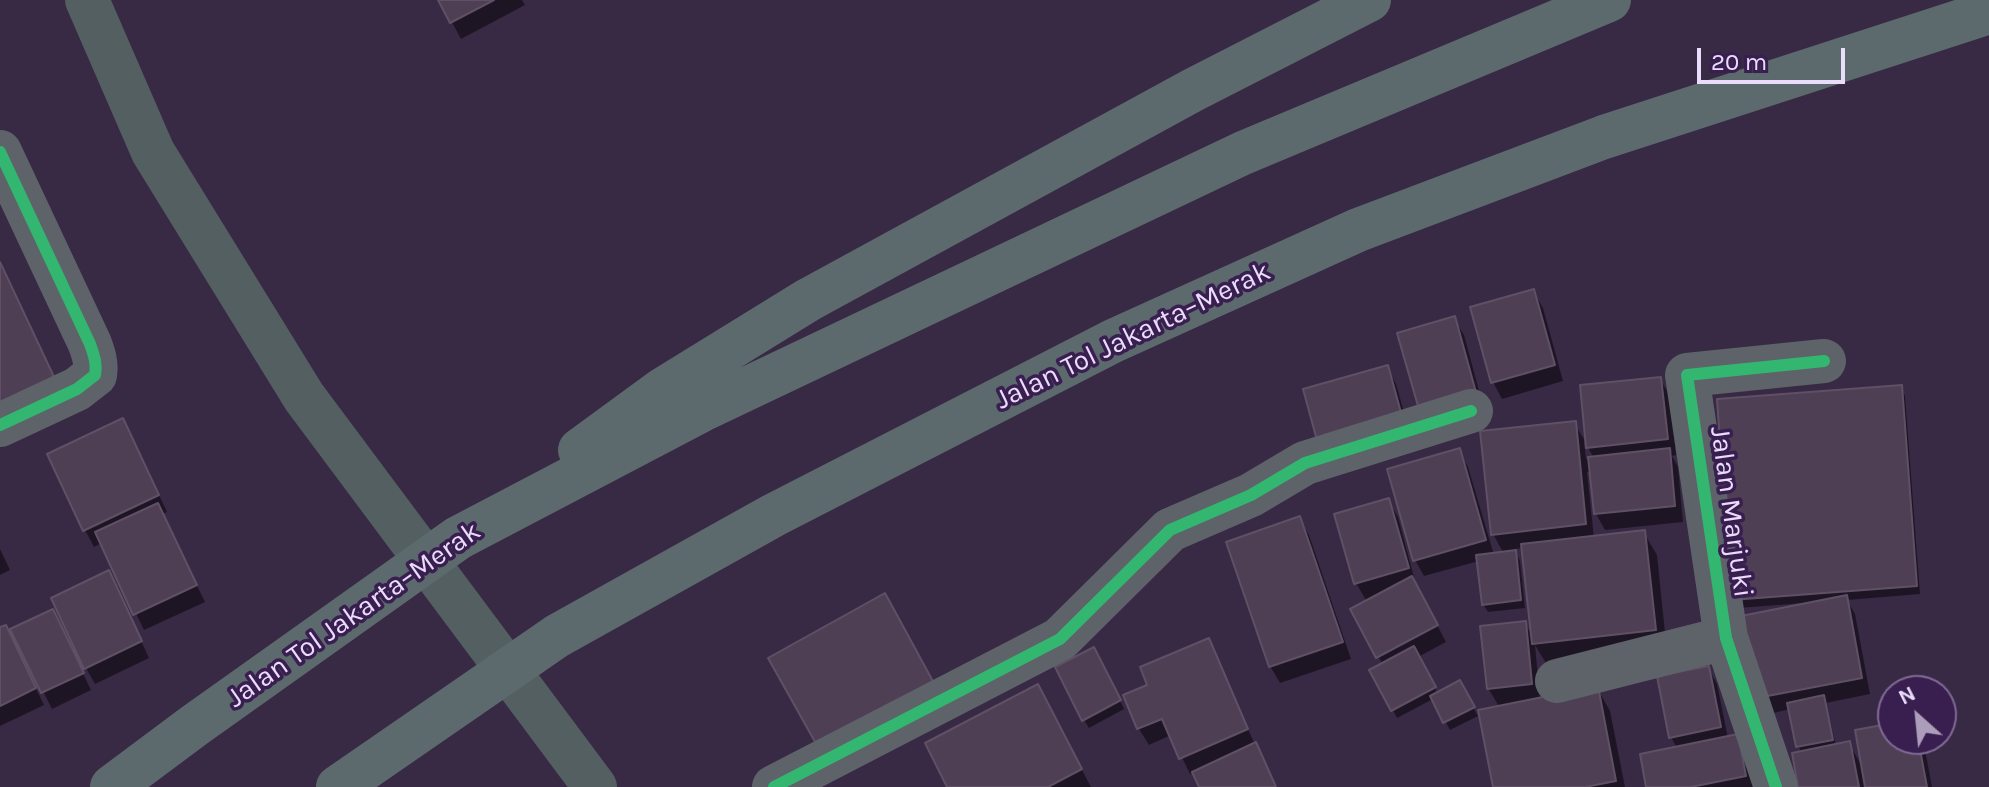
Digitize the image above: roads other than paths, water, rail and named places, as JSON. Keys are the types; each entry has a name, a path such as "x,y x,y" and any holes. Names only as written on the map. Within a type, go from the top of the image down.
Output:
{"highway":[{"path":"458,538 662,390 808,300 1193,90 1369,0"},
{"name":"Jalan Tol Jakarta–Merak","path":"112,787 458,538 702,410 1229,159 1609,0"},
{"name":"Jalan Tol Jakarta–Merak","path":"338,787 557,636 774,515 1113,341 1358,230 1604,137 1989,12"}],"main road":[{"path":"87,0 153,152 304,397 591,781"}],"street":[{"path":"0,152 90,344 96,367 95,375 77,389 0,425"},
{"name":"Jalan Marjuki","path":"1776,787 1726,638 1687,375 1824,361"},
{"path":"774,787 1060,639 1170,530 1251,495 1305,463 1471,411"},
{"path":"1557,681 1726,638"}]}
